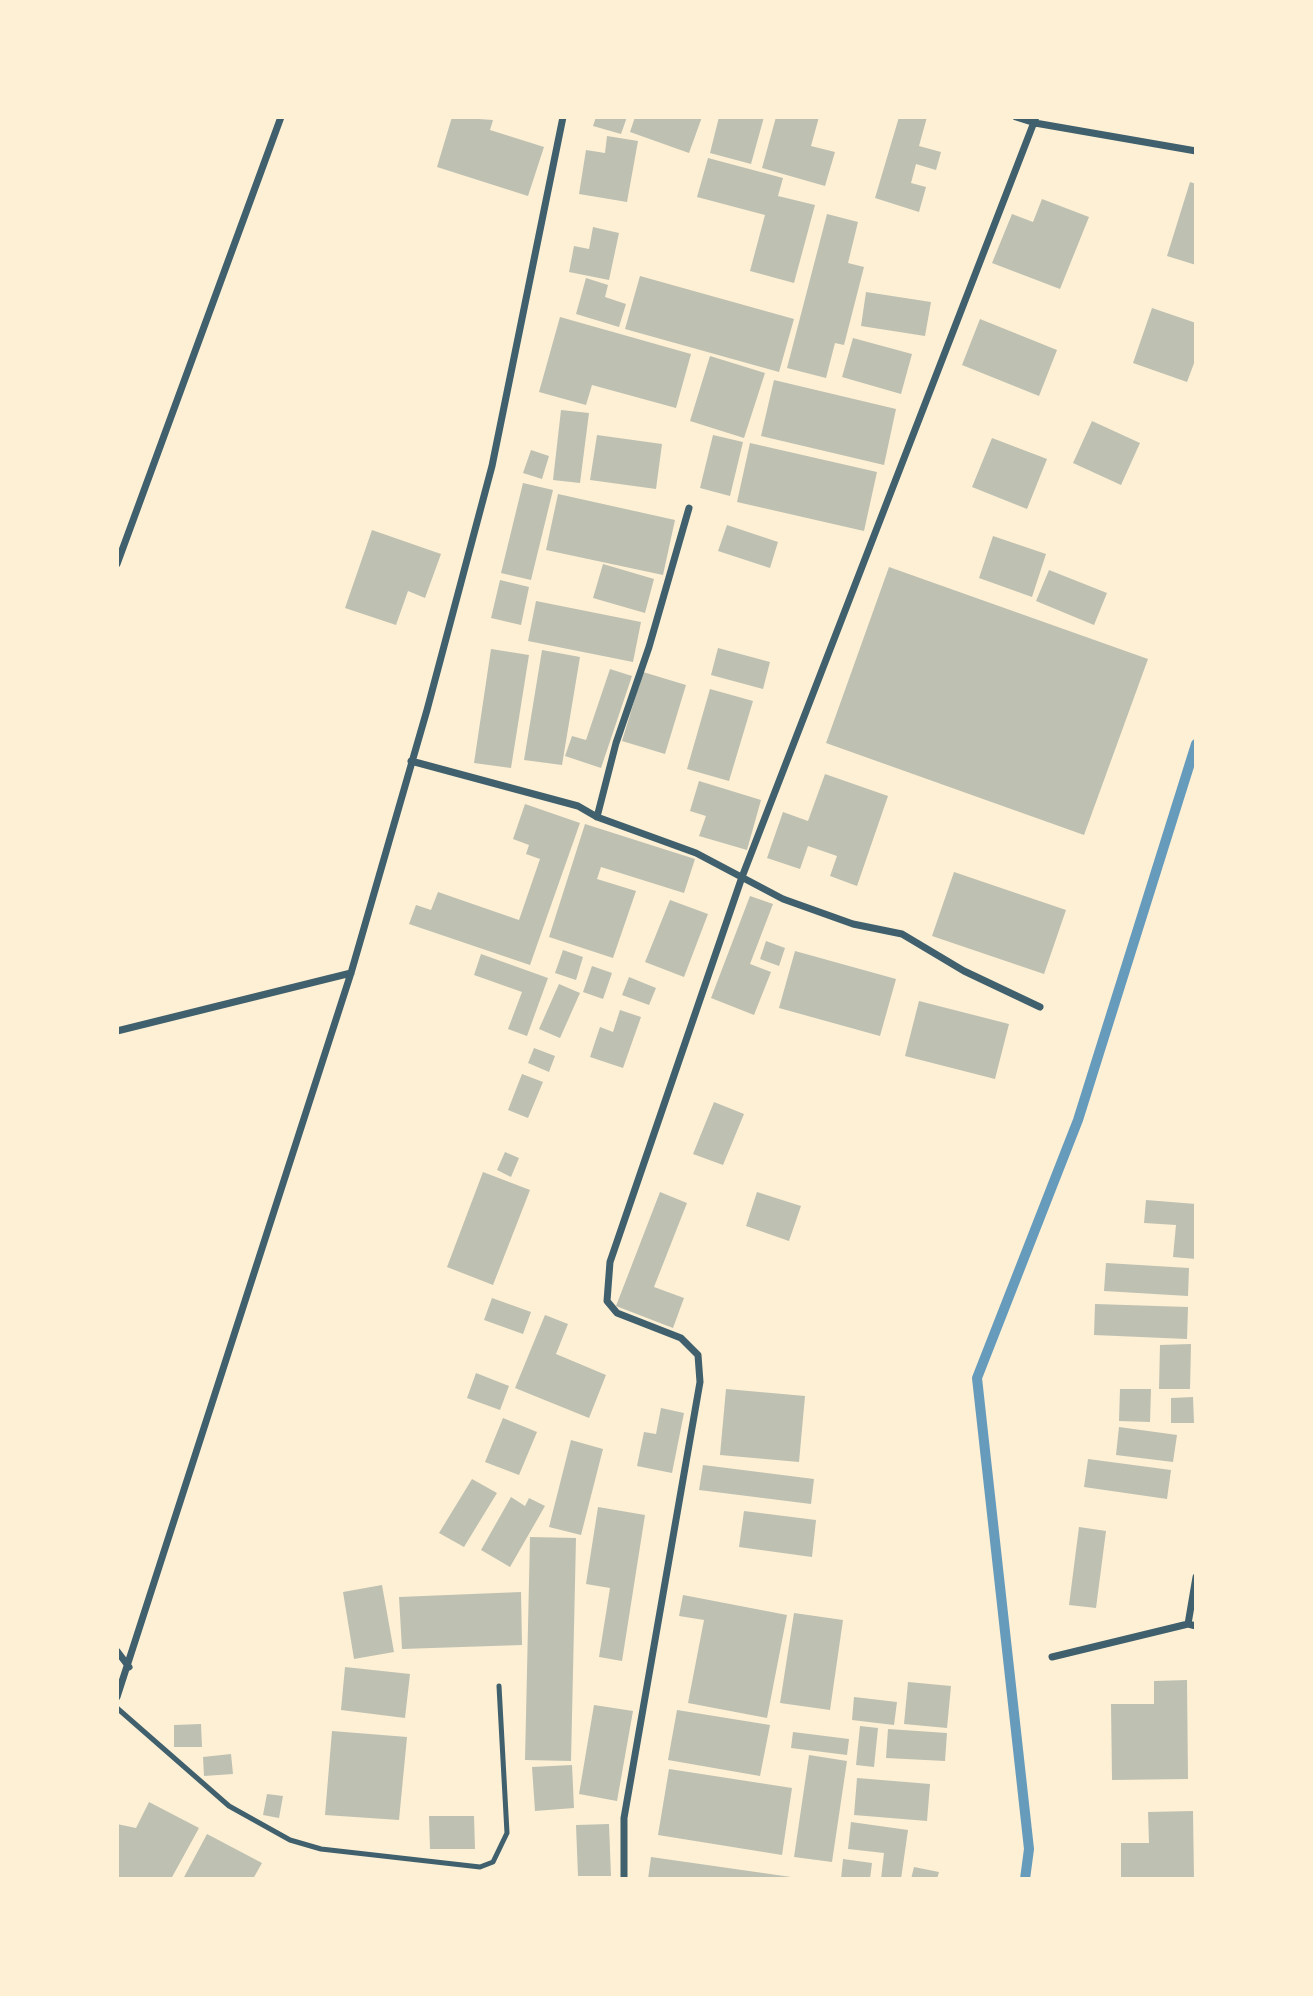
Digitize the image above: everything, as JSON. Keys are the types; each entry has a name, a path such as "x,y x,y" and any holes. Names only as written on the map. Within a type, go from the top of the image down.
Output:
{"street":[{"path":"117,564 281,117"},
{"path":"117,1697 129,1667 351,973 411,761 492,466 563,117"},
{"path":"1016,117 1196,150"},
{"path":"624,1879 624,1818 700,1382 698,1355 681,1338 617,1313 607,1301 610,1262 742,877 1036,120"},
{"path":"597,817 616,743 649,647 689,508"},
{"path":"411,761 578,806 597,817 696,853 782,899 853,924 902,934 964,971 1040,1007"},
{"path":"117,1031 351,973"},
{"path":"1052,1657 1192,1625 1196,1577"},
{"path":"117,1651 129,1667"}],"lane":[{"path":"117,1708 229,1806 290,1840 321,1849 480,1867 493,1861 507,1833 499,1686"}],"building":[{"path":"452,117 493,120 490,130 544,147 528,196 437,167"},
{"path":"596,117 627,117 621,134 593,126"},
{"path":"635,117 702,117 689,153 630,132"},
{"path":"719,117 764,117 751,164 710,153"},
{"path":"776,117 819,117 811,146 835,152 825,186 762,168"},
{"path":"899,117 927,117 919,146 941,152 936,170 916,164 911,183 926,187 919,212 875,198"},
{"path":"607,136 638,141 627,202 579,194 586,150 605,153"},
{"path":"708,158 783,178 778,196 815,205 794,283 750,271 765,215 697,197"},
{"path":"1190,182 1196,184 1196,265 1167,256"},
{"path":"1042,199 1089,217 1060,289 992,263 1012,214 1033,222"},
{"path":"827,214 858,222 848,263 864,267 844,345 835,343 826,378 787,368"},
{"path":"593,227 619,233 609,280 569,272 574,246 589,249"},
{"path":"640,276 794,319 779,372 625,329"},
{"path":"586,278 608,285 605,297 626,304 619,327 576,314"},
{"path":"866,292 931,302 925,336 861,326"},
{"path":"1152,308 1196,323 1196,358 1187,382 1133,363"},
{"path":"560,317 691,354 676,408 592,385 586,405 539,392"},
{"path":"980,319 1057,350 1039,396 962,365"},
{"path":"853,338 912,354 901,394 842,377"},
{"path":"710,356 765,373 744,438 690,421"},
{"path":"774,380 896,409 884,465 761,436"},
{"path":"561,410 589,413 580,483 553,480"},
{"path":"1092,421 1140,443 1121,485 1073,463"},
{"path":"597,435 662,444 656,489 590,480"},
{"path":"713,435 743,442 730,496 700,488"},
{"path":"992,438 1047,459 1027,509 972,487"},
{"path":"750,443 877,472 864,531 737,502"},
{"path":"531,450 549,456 542,479 523,473"},
{"path":"523,483 553,490 531,580 501,573"},
{"path":"558,494 675,520 663,575 546,550"},
{"path":"727,525 778,542 770,568 718,551"},
{"path":"372,530 441,554 425,598 408,591 396,625 345,608"},
{"path":"993,536 1046,554 1032,597 979,578"},
{"path":"603,564 654,579 645,613 593,598"},
{"path":"889,567 1148,659 1084,835 826,743"},
{"path":"1049,570 1107,593 1094,625 1036,601"},
{"path":"500,580 529,587 521,625 491,618"},
{"path":"536,601 641,622 633,662 528,641"},
{"path":"718,648 770,662 763,689 711,675"},
{"path":"491,649 529,655 511,768 474,763"},
{"path":"542,650 580,657 562,765 524,760"},
{"path":"610,669 632,676 601,768 565,756 572,736 586,740"},
{"path":"643,672 686,685 665,754 622,741"},
{"path":"710,689 753,701 729,781 687,769"},
{"path":"825,774 888,796 857,886 830,876 837,856 808,846 800,869 767,858 783,812 808,821"},
{"path":"699,781 761,800 747,850 699,836 706,816 690,811"},
{"path":"525,804 580,823 530,965 409,924 416,905 431,910 438,892 519,920 540,859 526,854 529,845 513,839"},
{"path":"585,824 695,859 684,893 601,867 597,879 636,891 613,958 549,937"},
{"path":"954,872 1066,910 1044,974 932,936"},
{"path":"750,896 773,904 750,964 771,972 754,1015 711,998"},
{"path":"670,900 708,914 684,977 645,962"},
{"path":"766,941 785,948 779,966 760,959"},
{"path":"563,950 583,957 576,980 555,973"},
{"path":"795,951 896,979 880,1036 779,1008"},
{"path":"481,954 548,978 527,1036 508,1029 522,992 474,975"},
{"path":"592,966 612,973 603,999 583,992"},
{"path":"629,977 656,988 649,1005 622,995"},
{"path":"559,984 580,993 560,1038 539,1029"},
{"path":"919,1001 1009,1024 995,1079 905,1056"},
{"path":"620,1010 641,1017 623,1068 590,1057 600,1027 613,1032"},
{"path":"534,1048 555,1056 549,1072 528,1063"},
{"path":"522,1074 543,1082 528,1118 508,1110"},
{"path":"714,1102 744,1114 723,1165 693,1154"},
{"path":"505,1152 519,1158 511,1177 497,1170"},
{"path":"483,1172 530,1190 493,1285 447,1267"},
{"path":"660,1192 687,1203 654,1287 684,1298 673,1328 616,1306"},
{"path":"757,1192 801,1206 789,1241 746,1226"},
{"path":"1146,1200 1196,1204 1196,1259 1173,1257 1176,1225 1144,1223"},
{"path":"1106,1263 1189,1268 1188,1296 1104,1291"},
{"path":"492,1298 531,1312 523,1334 484,1320"},
{"path":"1095,1304 1188,1307 1187,1339 1094,1335"},
{"path":"545,1315 568,1324 556,1354 606,1375 589,1418 515,1388"},
{"path":"1191,1344 1190,1389 1159,1389 1160,1345"},
{"path":"476,1373 509,1386 500,1410 467,1398"},
{"path":"726,1389 805,1396 799,1462 720,1455"},
{"path":"1120,1389 1151,1389 1150,1422 1119,1421"},
{"path":"1193,1397 1194,1423 1171,1423 1171,1398"},
{"path":"661,1408 684,1413 672,1473 637,1466 644,1432 656,1434"},
{"path":"503,1418 537,1432 519,1475 485,1462"},
{"path":"1119,1427 1177,1435 1173,1462 1116,1455"},
{"path":"571,1440 603,1449 581,1535 549,1527"},
{"path":"1088,1459 1171,1470 1167,1499 1084,1487"},
{"path":"703,1465 814,1479 811,1504 699,1490"},
{"path":"472,1479 497,1493 464,1547 439,1533"},
{"path":"511,1497 525,1506 529,1498 545,1506 510,1567 481,1550"},
{"path":"598,1507 645,1515 622,1661 599,1657 610,1588 586,1584"},
{"path":"744,1511 816,1520 812,1557 739,1547"},
{"path":"1079,1527 1106,1531 1096,1608 1069,1605"},
{"path":"530,1537 576,1538 571,1761 525,1760"},
{"path":"382,1585 394,1652 354,1659 343,1592"},
{"path":"521,1592 522,1645 402,1649 399,1597"},
{"path":"683,1595 787,1615 767,1718 688,1703 704,1620 679,1616"},
{"path":"794,1613 843,1620 830,1710 780,1703"},
{"path":"345,1667 410,1674 405,1718 341,1710"},
{"path":"1187,1680 1188,1779 1112,1780 1111,1704 1154,1704 1154,1681"},
{"path":"908,1682 951,1686 947,1728 904,1724"},
{"path":"854,1697 897,1702 894,1725 852,1720"},
{"path":"594,1705 633,1711 617,1801 579,1794"},
{"path":"677,1710 770,1725 760,1776 668,1760"},
{"path":"201,1724 202,1747 174,1747 174,1725"},
{"path":"860,1726 878,1728 874,1767 856,1765"},
{"path":"888,1729 947,1733 945,1761 886,1758"},
{"path":"332,1731 407,1737 399,1820 325,1815"},
{"path":"793,1732 849,1739 847,1755 791,1748"},
{"path":"231,1754 233,1774 204,1776 203,1757"},
{"path":"809,1755 847,1761 832,1862 794,1857"},
{"path":"572,1765 574,1808 535,1811 532,1767"},
{"path":"669,1769 792,1788 782,1855 658,1835"},
{"path":"857,1778 930,1784 927,1821 854,1815"},
{"path":"267,1794 283,1796 279,1818 263,1815"},
{"path":"149,1802 199,1828 171,1879 117,1879 117,1824 136,1828"},
{"path":"1193,1811 1194,1879 1121,1879 1121,1843 1149,1843 1148,1812"},
{"path":"429,1816 474,1816 475,1849 430,1849"},
{"path":"851,1822 908,1830 901,1879 881,1879 884,1853 848,1849"},
{"path":"609,1824 611,1876 578,1876 576,1825"},
{"path":"207,1834 262,1863 253,1879 183,1879"},
{"path":"651,1857 791,1877 791,1879 648,1879"},
{"path":"843,1859 872,1863 870,1879 841,1879"},
{"path":"914,1867 939,1872 937,1879 911,1879"}],"waterway":[{"path":"1025,1879 1029,1849 977,1378 1078,1120 1196,744"}]}
